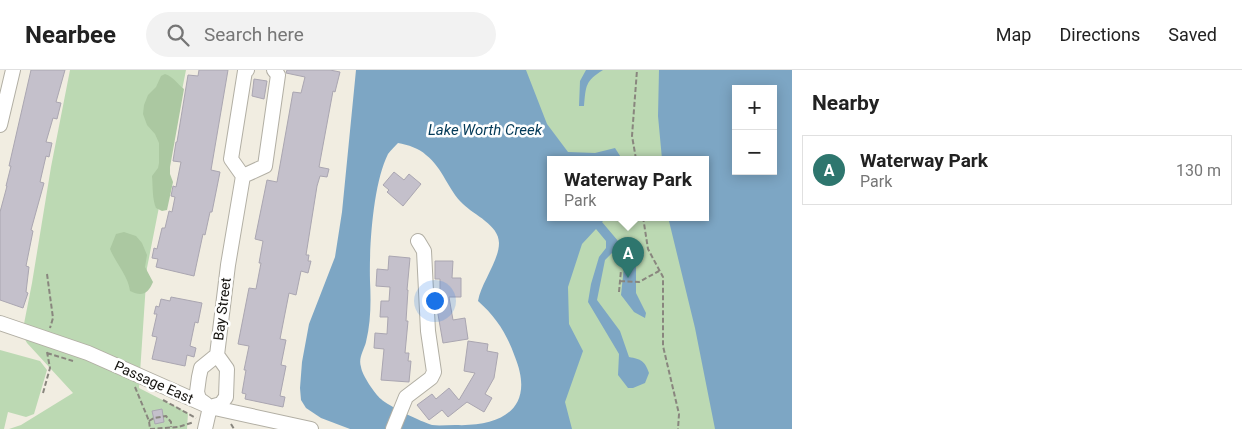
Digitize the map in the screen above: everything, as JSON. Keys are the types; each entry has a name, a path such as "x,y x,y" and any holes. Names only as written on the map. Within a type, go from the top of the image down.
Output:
{"street":[{"path":"0,125 13,70"},
{"path":"247,70 245,71 231,159 242,176 265,166 278,75 274,70"},
{"name":"Bay Street","path":"210,407 221,404 226,396 227,369 217,355 242,176"},
{"path":"393,429 406,397 431,378 434,372 428,331 424,251 418,241"},
{"name":"Passage East","path":"0,323 88,353 210,407 311,429"},
{"path":"202,425 210,407 199,399 196,392 201,368 217,355"}],"path":[{"path":"635,156 632,136 637,70"},
{"path":"644,221 648,249 663,277 663,346 679,414 678,429"},
{"path":"619,292 621,270"},
{"path":"621,281 639,282 660,270"},
{"path":"47,353 76,362"},
{"path":"140,388 134,385 149,421 150,429"},
{"path":"160,398 173,406 193,414 202,425"},
{"path":"149,421 166,416 171,422 171,428"}],"green space":[{"path":"70,70 186,70 147,268 139,388 188,413 187,429 9,429 21,425 73,393 27,343 22,334"},
{"path":"422,70 667,70 670,156 547,157"},
{"path":"165,74 184,89 170,167 173,182 167,210 162,211 156,208 152,176 158,168 159,143 155,134 147,125 143,114 148,95 156,87 161,76"},
{"path":"553,221 681,221 722,429 563,429"},
{"path":"124,232 136,236 142,243 147,255 145,267 153,282 147,292 141,294 130,291 127,280 110,249 116,234"},
{"path":"0,350 40,361 47,370 34,414 26,417 8,412 4,429 0,429"}],"water":[{"name":"Lake Worth Creek","path":"356,70 526,70 547,124 568,152 595,153 615,148 620,156 547,156 547,221 603,221 624,248 636,266 636,293 646,313 645,318 634,312 621,295 624,267 613,252 605,260 597,300 620,331 629,357 644,363 649,373 645,383 628,388 618,375 619,354 588,302 599,257 606,248 606,241 596,229 582,244 568,287 569,324 583,351 565,402 572,429 350,429 321,418 306,408 301,400 302,362 309,324 335,257 342,212","holes":["398,143 413,147 432,160 458,198 491,226 498,237 499,243 496,257 478,301 496,320 508,341 520,375 521,390 517,402 510,411 500,418 487,423 432,425 421,421 381,399 369,384 360,364 370,319 370,251 375,198 388,154"]},
{"path":"586,70 603,70 590,81 586,89 584,106 579,106 580,81"},
{"path":"659,70 792,70 792,429 715,429 695,328 669,221 709,221 709,156 662,156 658,116"}],"building":[{"path":"31,70 65,70 56,102 61,103 57,119 53,118 46,142 52,143 49,157 46,156 40,182 44,183 31,230 33,231 26,266 29,267 26,292 28,293 23,308 0,300 0,212"},
{"path":"199,70 228,70 211,170 220,172 212,212 210,212 205,235 203,234 194,276 156,267 158,259 152,258 154,248 157,249 162,228 165,228 169,211 172,212 175,197 171,196 173,186 176,187 181,162 173,161 188,75 198,76"},
{"path":"287,70 330,70 340,72 335,92 333,91 319,167 329,169 327,177 320,176 317,186 306,255 309,255 308,261 311,261 308,273 301,271 296,295 289,293 280,339 286,340 281,365 286,366 280,396 285,397 283,407 245,399 246,394 242,393 249,346 238,344 249,288 256,289 261,263 259,263 263,241 255,239 267,180 277,182 293,92 301,93 305,77 286,73"},
{"path":"254,79 267,81 264,99 252,96"},
{"path":"394,172 404,180 409,174 421,184 403,206 387,192 389,190 383,185"},
{"path":"389,256 410,258 405,353 409,353 408,361 411,361 409,382 381,380 384,349 374,348 375,333 387,334 388,317 380,317 381,301 389,301 390,287 376,286 377,269 388,270"},
{"path":"435,261 453,261 452,278 461,278 461,297 449,297 453,320 465,318 468,339 443,343 436,303 440,302 440,279 435,279"},
{"path":"171,297 202,303 198,323 195,322 190,346 196,348 194,357 187,355 185,366 152,359 157,337 152,336 157,314 154,314 156,306 159,307 161,299 170,301"},
{"path":"468,341 488,344 487,351 498,353 494,378 485,394 492,398 484,412 467,402 448,417 442,410 429,420 417,405 432,394 436,399 449,388 459,400 475,373 464,371"},
{"path":"162,409 164,422 155,424 152,411"}],"place":[{"name":"Waterway Park","path":"628,278"}]}
